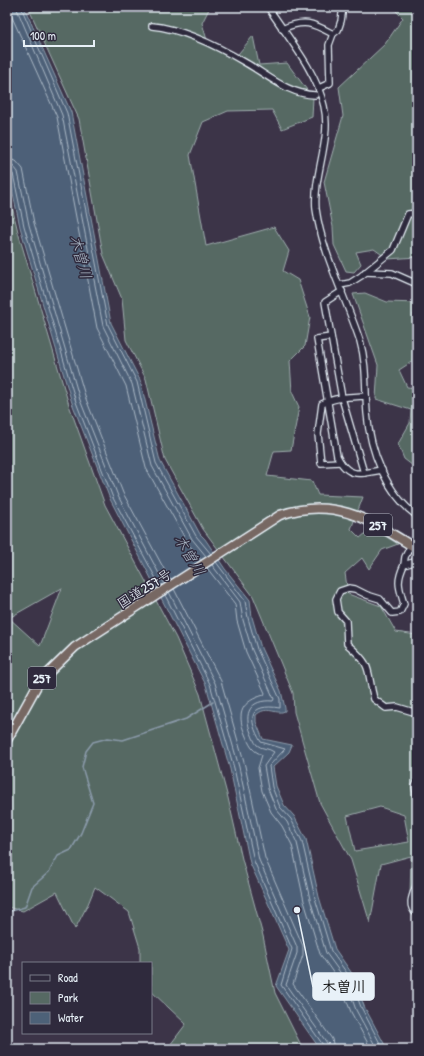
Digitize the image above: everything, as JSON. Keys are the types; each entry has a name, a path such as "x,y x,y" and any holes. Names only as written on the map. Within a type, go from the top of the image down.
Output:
{"highway":[{"name":"国道257号","path":"7,740 39,682 74,647 280,515 311,508 336,509 360,516 414,547"}],"street":[{"path":"268,7 310,71 325,107 326,120 324,143 316,185 316,207 320,230 364,355 369,430 382,470 395,495 417,516"},
{"path":"318,88 330,83 330,45 333,34 338,30 343,7"},
{"path":"282,29 304,22 333,34"},
{"path":"152,26 201,39 245,62 294,92 315,95"},
{"path":"364,473 342,398 324,302 393,250 408,214 417,213"},
{"path":"365,272 392,273 417,284"},
{"path":"331,337 317,340 337,456 347,470 357,474 382,470"},
{"path":"340,462 321,463 318,434 322,404 342,398 366,396"},
{"path":"414,547 405,557 398,585 404,604 400,612 392,613 380,599 355,589 344,589 340,591 336,599 338,612 346,621 347,644 365,660 370,675 374,699 386,708 397,707 417,713"},
{"path":"404,565 417,560"},
{"path":"417,782 415,787 417,798"},
{"path":"417,884 411,904 412,910 417,914"}],"green space":[{"path":"28,7 210,7 202,23 209,47 234,59 253,36 259,65 287,63 313,98 312,117 282,129 272,110 228,111 203,122 190,155 206,246 274,227 289,251 283,271 298,280 310,317 305,346 290,361 292,392 299,407 291,450 274,451 267,476 312,481 318,495 363,497 351,529 360,538 372,528 398,544 382,550 369,569 362,558 345,573 348,594 381,606 396,632 417,635 417,905 410,896 411,856 381,864 370,923 351,860 320,803 294,712 293,693 253,596 203,529 165,460 146,379 126,340 122,299 103,254 79,119","holes":["380,807 404,815 409,842 355,851 347,816"]},
{"path":"392,7 417,7 417,257 388,259 374,249 356,252 361,264 354,272 346,271 334,245 333,227 324,182 343,116 339,87 385,44 403,18"},
{"path":"7,185 18,232 69,405 105,505 176,638 200,694 263,936 275,993 303,1049 167,1049 186,1024 152,992 152,962 140,962 140,948 129,912 95,887 75,929 57,892 23,911 7,907","holes":["62,588 40,646 9,618"]},
{"path":"365,293 387,302 417,303 417,313 413,314 417,337 417,361 416,359 399,370 407,387 417,388 417,469 404,459 398,444 410,423 411,410 376,399 378,365 353,294"}],"water":[{"path":"7,7 24,7 71,112 111,323 140,380 160,461 200,534 225,569 250,600 252,617 261,648 281,691 285,708 285,711 282,712 266,710 260,712 256,715 256,722 263,739 292,745 289,752 273,767 276,786 284,805 294,816 306,839 319,897 335,949 353,975 364,1006 387,1049 320,1049 276,986 289,950 250,863 230,769 206,685 110,499 72,403 20,227 7,165"}],"waterway":[{"path":"7,912 25,907 32,887 49,872 58,856 71,850 81,833 93,803 82,767 86,751 93,742 108,738 123,740 186,719 213,702"}],"place":[{"name":"木曽川","path":"297,910"}]}
